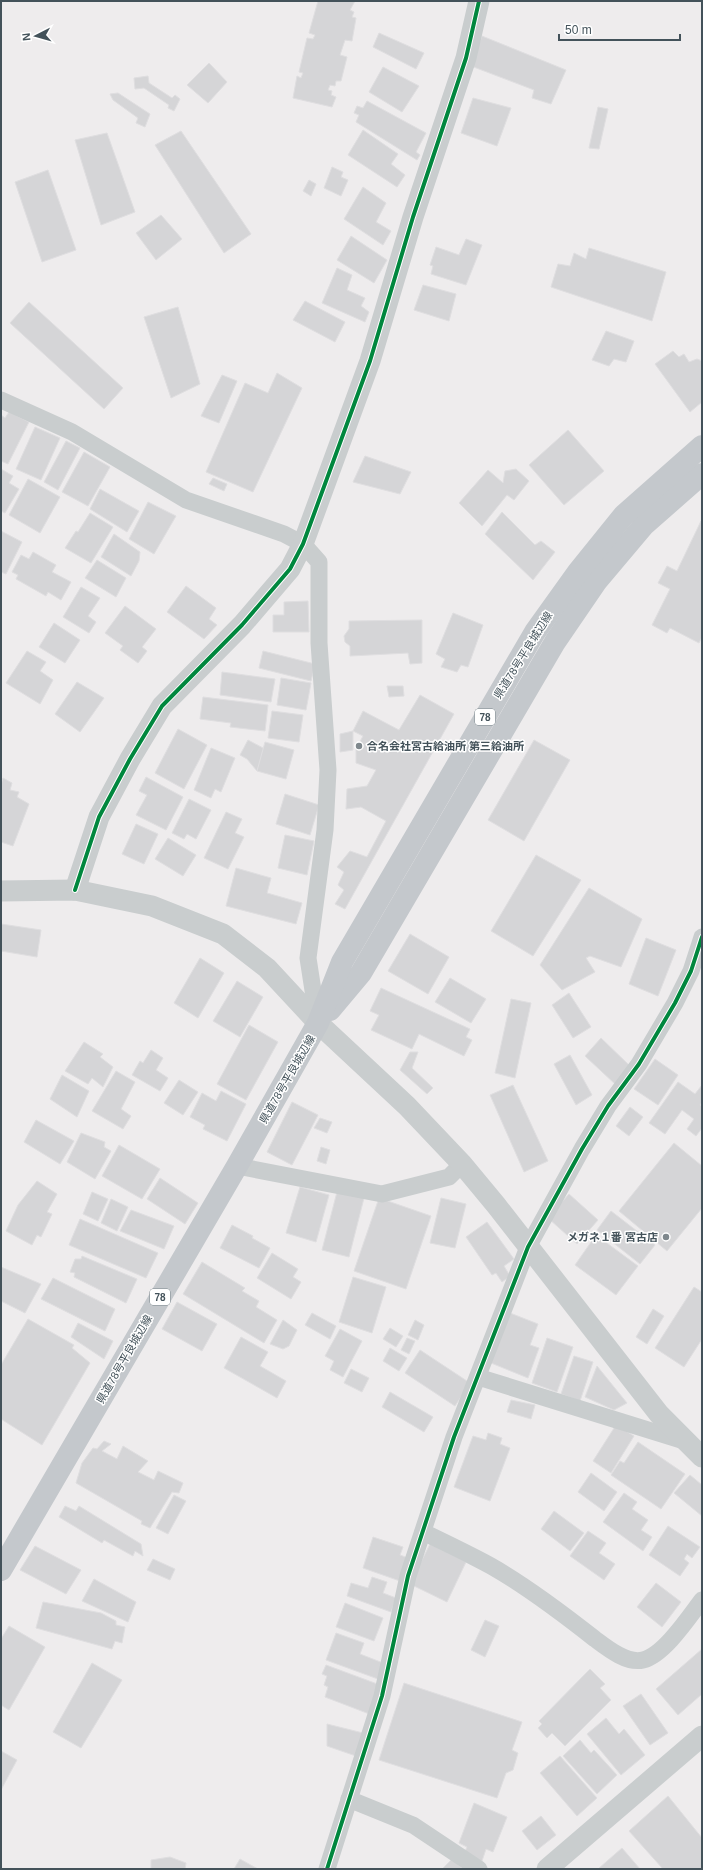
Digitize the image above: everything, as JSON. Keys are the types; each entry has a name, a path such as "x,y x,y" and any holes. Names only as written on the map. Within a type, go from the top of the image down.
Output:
{"main road":[{"name":"県道78号平良城辺線","path":"1,1570 237,1166 318,1024 342,962 535,632 578,572 624,515 702,446"},
{"name":"県道78号平良城辺線","path":"318,1024 361,973 555,642 596,582 644,525 702,474"}],"street":[{"path":"75,890 99,817 130,759 162,706 242,625 290,569 303,544 370,361 413,216 466,58 479,1"},
{"path":"1,400 72,432 186,500 284,534 303,544 319,562 319,643 328,770 325,830 308,958 318,1024"},
{"path":"1,891 75,890 152,906 223,934 267,968 318,1024 407,1106 462,1164 659,1414 702,1457"},
{"path":"327,1869 382,1696 408,1576 454,1437 528,1247 608,1106 639,1064 675,1003 691,971 702,937"},
{"path":"237,1166 382,1194 449,1177 462,1164"},
{"path":"478,1377 687,1442"},
{"path":"423,1532 497,1570 548,1602 603,1645 632,1661 644,1660 654,1655 666,1645 702,1600"},
{"path":"547,1869 702,1736"},
{"path":"349,1799 413,1825 479,1869"}],"building":[{"path":"318,1 355,1 350,10 354,12 352,17 356,18 352,41 345,40 340,55 347,57 341,81 336,81 335,86 330,85 328,90 332,91 331,95 336,97 332,107 293,98 297,76 301,78 303,73 299,72 307,38 313,39 315,35 309,33"},
{"path":"379,33 424,53 416,69 373,47"},
{"path":"482,36 566,70 551,104 532,98 534,90 471,66"},
{"path":"209,63 227,82 208,103 187,85"},
{"path":"383,67 419,86 402,112 369,92"},
{"path":"148,76 149,83 172,98 175,95 180,99 174,111 168,108 169,105 144,88 135,89 134,78"},
{"path":"118,93 150,114 145,127 136,123 138,118 113,100 110,94"},
{"path":"473,98 511,108 497,146 461,133"},
{"path":"367,101 426,133 416,152 420,155 417,160 356,122 359,115 354,113 357,106 363,108"},
{"path":"598,107 608,109 599,149 589,148"},
{"path":"363,130 398,154 391,164 405,175 397,187 348,155"},
{"path":"181,131 251,234 224,253 155,145"},
{"path":"107,133 135,212 101,225 75,140"},
{"path":"332,167 343,172 341,177 348,180 341,196 324,188"},
{"path":"48,170 76,250 42,262 15,182"},
{"path":"309,180 316,184 311,196 303,191"},
{"path":"363,187 386,203 376,222 391,231 383,245 344,219"},
{"path":"161,215 182,239 156,260 136,233"},
{"path":"351,236 387,260 374,283 337,260"},
{"path":"466,239 482,245 466,285 431,274 433,266 430,265 436,247 459,255"},
{"path":"589,248 666,272 652,321 551,287 558,264 570,266 574,253 586,259"},
{"path":"337,268 352,275 347,290 365,298 361,306 369,312 365,322 322,303"},
{"path":"423,285 456,294 449,321 414,310"},
{"path":"305,301 345,322 335,342 293,320"},
{"path":"29,302 123,388 104,409 10,323"},
{"path":"178,307 200,384 171,398 144,317"},
{"path":"606,331 634,341 626,362 614,359 609,366 592,360"},
{"path":"673,351 679,357 684,354 689,362 697,359 702,361 702,402 690,412 655,364"},
{"path":"277,373 302,388 253,492 206,472 245,383 268,393"},
{"path":"222,375 237,381 219,423 201,416"},
{"path":"9,412 29,422 8,464 1,461 1,415 5,418"},
{"path":"35,427 60,438 41,480 16,469"},
{"path":"568,430 604,471 564,505 529,465"},
{"path":"66,441 80,448 58,490 44,482"},
{"path":"84,452 110,467 88,506 62,492"},
{"path":"365,456 411,472 400,494 353,482"},
{"path":"1,469 13,476 9,483 19,489 5,513 1,511"},
{"path":"516,469 529,481 514,500 507,495 482,526 459,503 488,470 503,483 505,471"},
{"path":"213,478 227,484 224,491 209,484"},
{"path":"28,479 60,497 40,533 9,515"},
{"path":"100,489 139,511 127,532 90,509"},
{"path":"148,502 176,516 154,554 129,539"},
{"path":"502,512 535,545 541,541 555,552 533,580 485,534"},
{"path":"90,513 113,527 91,563 65,548 76,531 78,532"},
{"path":"701,521 702,637 699,643 670,628 667,633 652,625 670,589 658,583 667,566 677,571"},
{"path":"1,531 22,542 6,574 1,572"},
{"path":"114,534 140,552 139,561 131,576 101,557"},
{"path":"33,552 56,565 52,572 71,582 61,600 48,592 46,596 16,579 18,575 12,572 21,555 29,559"},
{"path":"97,560 126,578 116,597 85,578"},
{"path":"186,586 216,608 209,619 217,625 204,639 167,612"},
{"path":"81,587 100,598 88,616 96,622 89,633 63,617"},
{"path":"308,601 309,632 273,632 273,615 284,615 284,602"},
{"path":"125,606 156,629 142,647 147,651 138,663 120,650 123,646 105,633"},
{"path":"453,613 483,625 468,667 461,665 457,672 441,667 445,659 436,654"},
{"path":"422,620 422,663 410,664 408,653 350,656 350,646 345,642 344,636 349,629 349,621"},
{"path":"54,623 80,640 65,663 39,647"},
{"path":"27,651 46,662 40,671 53,680 40,704 6,683"},
{"path":"263,651 315,664 311,681 259,668"},
{"path":"222,672 275,679 271,702 220,695"},
{"path":"281,678 311,683 306,710 277,705"},
{"path":"77,682 104,698 80,732 55,714"},
{"path":"387,686 403,686 404,696 389,697"},
{"path":"420,695 454,714 345,909 335,904 344,890 338,885 344,872 337,867 350,851 367,857 386,821 361,807 346,809 347,789 367,786 376,770 356,763 356,749 363,736 353,731 363,711 399,730"},
{"path":"203,697 268,705 265,731 230,727 231,723 200,719"},
{"path":"272,711 303,715 299,742 268,738"},
{"path":"178,729 207,745 184,789 155,773"},
{"path":"353,731 353,750 340,752 340,734"},
{"path":"248,740 265,749 257,771 247,759 240,755"},
{"path":"534,740 570,760 524,841 488,820"},
{"path":"265,742 294,750 286,779 257,771"},
{"path":"211,748 235,758 221,792 215,789 211,798 194,790"},
{"path":"146,777 183,797 166,830 136,815 147,795 139,791"},
{"path":"3,778 12,783 10,790 19,792 17,797 29,804 13,846 1,842 1,785"},
{"path":"285,794 319,805 310,835 276,824"},
{"path":"189,799 211,810 196,839 187,834 184,839 172,833"},
{"path":"226,812 242,819 235,833 244,837 228,869 204,858"},
{"path":"136,824 158,834 144,864 122,854"},
{"path":"285,835 314,841 307,875 278,868"},
{"path":"168,838 196,855 183,876 155,859"},
{"path":"536,855 581,880 533,956 491,931"},
{"path":"236,868 271,878 267,893 302,903 296,924 226,906"},
{"path":"589,888 642,919 621,967 590,956 586,958 595,972 562,990 540,965"},
{"path":"1,924 41,930 37,957 1,951"},
{"path":"410,934 449,957 428,994 388,971"},
{"path":"646,938 676,950 658,996 629,984"},
{"path":"200,958 224,973 198,1018 174,1003"},
{"path":"450,978 486,999 471,1023 435,1002"},
{"path":"237,981 263,997 240,1037 213,1021"},
{"path":"381,988 470,1029 466,1037 472,1040 464,1056 419,1034 412,1049 371,1030 379,1015 370,1011"},
{"path":"569,993 591,1027 573,1038 552,1005"},
{"path":"511,999 531,1003 515,1078 495,1073"},
{"path":"249,1025 278,1042 246,1100 217,1084"},
{"path":"601,1038 631,1067 615,1084 585,1056"},
{"path":"84,1042 103,1054 100,1057 113,1067 103,1087 92,1078 88,1084 65,1071"},
{"path":"151,1050 163,1058 156,1070 168,1078 160,1091 132,1075 140,1061 143,1063"},
{"path":"410,1052 418,1052 412,1068 433,1088 427,1094 400,1070"},
{"path":"570,1055 592,1095 576,1105 554,1064"},
{"path":"655,1059 678,1075 658,1105 634,1089"},
{"path":"116,1071 135,1082 121,1109 131,1116 123,1129 92,1111"},
{"path":"62,1075 89,1091 77,1117 50,1099"},
{"path":"179,1080 198,1092 183,1115 164,1103"},
{"path":"678,1082 695,1094 702,1085 702,1102 700,1105 702,1106 702,1128 696,1136 687,1129 694,1119 682,1110 665,1134 649,1123"},
{"path":"513,1085 548,1161 524,1172 490,1095"},
{"path":"221,1091 246,1104 227,1141 203,1129 205,1125 190,1117 202,1093 216,1101"},
{"path":"292,1102 318,1115 292,1165 267,1152"},
{"path":"630,1107 643,1117 629,1136 616,1126"},
{"path":"320,1118 332,1122 327,1133 314,1128"},
{"path":"36,1120 74,1141 60,1164 24,1142"},
{"path":"81,1133 105,1142 104,1147 111,1151 95,1179 67,1162"},
{"path":"674,1143 702,1166 702,1208 667,1251 619,1211"},
{"path":"119,1145 160,1169 142,1199 102,1176"},
{"path":"321,1147 330,1150 326,1164 317,1161"},
{"path":"160,1178 198,1203 185,1224 147,1199"},
{"path":"37,1181 57,1194 47,1212 52,1214 41,1237 37,1235 32,1245 6,1231 18,1205"},
{"path":"300,1187 329,1195 316,1242 286,1233"},
{"path":"92,1192 108,1199 98,1221 83,1214"},
{"path":"337,1192 364,1198 349,1257 322,1250"},
{"path":"569,1194 598,1220 577,1244 548,1218"},
{"path":"379,1198 431,1216 406,1289 354,1271"},
{"path":"441,1198 466,1204 455,1248 430,1243"},
{"path":"111,1199 128,1207 117,1231 101,1223"},
{"path":"131,1210 174,1226 164,1249 120,1231"},
{"path":"611,1211 655,1245 640,1264 597,1230"},
{"path":"80,1219 158,1253 146,1278 69,1245"},
{"path":"487,1222 514,1259 504,1266 510,1276 502,1282 496,1273 492,1275 466,1237"},
{"path":"232,1225 253,1236 252,1238 270,1248 259,1268 220,1248"},
{"path":"596,1235 638,1266 616,1295 575,1265"},
{"path":"272,1253 298,1269 293,1277 301,1282 291,1299 257,1278"},
{"path":"82,1256 137,1279 126,1303 74,1277 75,1273 70,1272 75,1259 81,1259"},
{"path":"202,1262 245,1288 242,1291 259,1301 256,1307 277,1320 264,1343 183,1294"},
{"path":"1,1267 41,1284 25,1313 1,1301"},
{"path":"353,1277 386,1287 372,1333 339,1322"},
{"path":"53,1278 115,1309 105,1331 41,1299"},
{"path":"694,1287 702,1292 702,1339 684,1367 655,1348"},
{"path":"177,1302 217,1324 202,1351 162,1329"},
{"path":"653,1309 664,1316 647,1344 636,1337"},
{"path":"312,1313 336,1326 330,1339 305,1325"},
{"path":"510,1313 538,1324 530,1345 539,1348 528,1378 491,1363"},
{"path":"28,1319 74,1345 72,1348 90,1363 42,1445 1,1419 1,1365"},
{"path":"283,1320 297,1330 289,1346 283,1349 270,1344"},
{"path":"415,1320 424,1325 418,1340 408,1335"},
{"path":"78,1323 113,1341 104,1359 71,1337"},
{"path":"390,1328 403,1336 396,1347 383,1339"},
{"path":"340,1329 362,1341 343,1377 330,1370 334,1361 325,1356"},
{"path":"241,1337 268,1352 260,1366 286,1381 277,1398 224,1368"},
{"path":"407,1338 415,1341 409,1354 401,1350"},
{"path":"547,1338 573,1347 557,1392 532,1383"},
{"path":"390,1348 407,1358 399,1371 383,1361"},
{"path":"420,1350 470,1383 455,1406 405,1373"},
{"path":"574,1356 593,1362 580,1401 561,1394"},
{"path":"597,1366 627,1403 614,1410 585,1397"},
{"path":"351,1369 369,1378 362,1392 344,1383"},
{"path":"390,1392 433,1417 424,1432 382,1407"},
{"path":"511,1400 535,1405 531,1419 507,1412"},
{"path":"616,1425 634,1436 611,1473 593,1461"},
{"path":"488,1433 502,1438 500,1444 510,1448 490,1501 454,1487 473,1436 486,1440"},
{"path":"104,1441 111,1444 102,1451 117,1459 123,1446 148,1461 138,1472 154,1480 158,1471 183,1483 179,1493 172,1492 150,1528 141,1524 142,1521 76,1483 82,1463 93,1448 97,1449"},
{"path":"638,1442 685,1474 661,1509 611,1475 620,1461 624,1463"},
{"path":"591,1473 617,1492 604,1511 578,1492"},
{"path":"690,1475 702,1485 702,1516 674,1493"},
{"path":"624,1493 637,1502 632,1509 648,1520 641,1530 652,1537 643,1551 603,1522"},
{"path":"174,1495 186,1501 168,1534 156,1528"},
{"path":"65,1506 76,1511 79,1506 141,1544 143,1556 135,1551 133,1556 104,1540 102,1543 59,1517"},
{"path":"554,1511 584,1533 570,1551 541,1529"},
{"path":"668,1526 700,1547 692,1558 687,1554 684,1559 689,1563 680,1576 649,1555"},
{"path":"588,1531 606,1543 599,1553 615,1564 604,1580 570,1556"},
{"path":"373,1537 403,1547 400,1555 408,1558 400,1581 363,1568"},
{"path":"430,1544 466,1562 447,1602 410,1584"},
{"path":"35,1546 81,1570 66,1594 20,1570"},
{"path":"153,1559 175,1569 170,1580 147,1570"},
{"path":"372,1577 387,1582 383,1593 396,1598 391,1612 347,1596 351,1583 368,1588"},
{"path":"94,1579 136,1602 128,1622 82,1601"},
{"path":"656,1583 681,1602 662,1627 637,1607"},
{"path":"43,1602 101,1613 116,1621 116,1625 125,1627 122,1643 115,1641 112,1649 36,1628"},
{"path":"345,1603 383,1618 374,1641 336,1627"},
{"path":"485,1620 499,1626 485,1657 471,1650"},
{"path":"9,1626 45,1647 9,1710 1,1705 1,1639"},
{"path":"336,1633 364,1643 360,1654 383,1663 378,1679 326,1660"},
{"path":"702,1649 702,1694 678,1715 656,1689"},
{"path":"92,1663 122,1680 81,1748 53,1732"},
{"path":"326,1665 380,1685 372,1715 325,1697 328,1687 324,1685 327,1676 322,1674"},
{"path":"590,1669 605,1684 600,1688 611,1700 565,1746 552,1733 547,1738 538,1728 542,1724 539,1721"},
{"path":"404,1683 522,1722 512,1750 518,1753 513,1770 506,1773 497,1798 379,1760"},
{"path":"641,1694 668,1733 650,1745 623,1706"},
{"path":"606,1718 619,1734 624,1729 645,1755 621,1775 587,1734"},
{"path":"327,1724 363,1733 356,1756 327,1746"},
{"path":"580,1740 591,1753 594,1750 617,1775 597,1794 563,1756"},
{"path":"1,1751 17,1760 1,1790"},
{"path":"560,1756 597,1798 577,1816 540,1773"},
{"path":"668,1796 702,1838 702,1869 663,1869 629,1831"},
{"path":"474,1803 507,1817 493,1852 486,1849 482,1861 464,1854 467,1847 459,1843"},
{"path":"541,1816 556,1835 537,1850 522,1831"},
{"path":"622,1848 640,1869 598,1869"},
{"path":"170,1857 186,1863 185,1869 151,1869 151,1860"},
{"path":"240,1859 258,1869 234,1869"},
{"path":"452,1859 463,1869 442,1869"}],"cycle path":[{"path":"75,890 99,817 130,759 162,706 242,625 290,569 303,544 370,361 413,217 466,58 479,1"},
{"path":"327,1869 382,1696 408,1576 454,1437 528,1247 582,1149 608,1106 639,1064 675,1003 691,971 702,937"}],"place":[{"name":"合名会社宮古給油所 第三給油所","path":"359,746"},
{"name":"メガネ１番 宮古店","path":"666,1237"}]}
